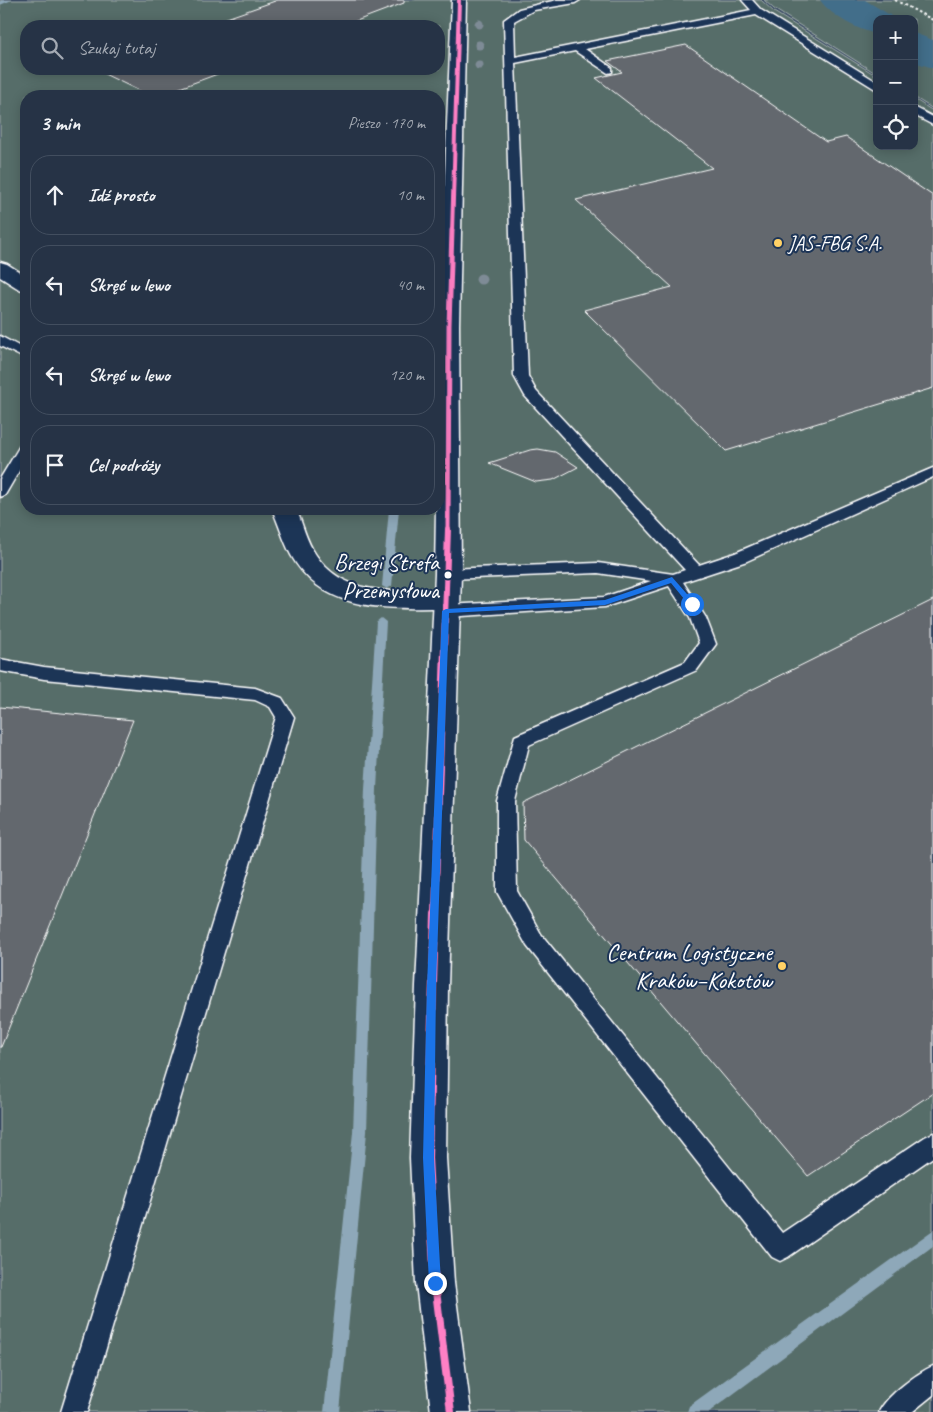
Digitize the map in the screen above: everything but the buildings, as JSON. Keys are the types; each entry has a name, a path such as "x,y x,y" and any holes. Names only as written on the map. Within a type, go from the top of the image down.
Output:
{"street":[{"path":"451,1412 435,1283 428,1158 432,986 447,595 449,325 459,0"},
{"path":"0,268 20,281"},
{"path":"287,515 306,560 316,574 338,590 354,596 375,599 447,595"}],"lane":[{"path":"575,0 529,8 509,20 521,376 530,392 697,573"},
{"path":"747,0 758,12 873,84"},
{"path":"510,61 758,12"},
{"path":"577,48 608,70"},
{"path":"918,113 933,122"},
{"path":"0,340 20,352"},
{"path":"0,492 20,457"},
{"path":"447,595 605,602 741,557 933,472"},
{"path":"447,595 598,568 672,580 692,604 703,626 708,644 691,666 521,741 506,801 507,892 534,940 780,1249 933,1144"},
{"path":"0,665 44,673 266,696 279,704 283,709 284,718 74,1412"},
{"path":"892,1412 933,1379"}],"path":[{"path":"895,0 933,20"}],"green space":[{"path":"0,0 761,0 774,12 873,74 873,150 918,150 918,102 933,111 933,1412 0,1412"},
{"path":"764,0 933,0 933,109 918,100 918,15 873,15 873,71 774,9"}],"waterway":[{"path":"0,3 9,0"},
{"path":"839,0 873,21"},
{"path":"918,47 933,56"},
{"path":"387,586 393,515"},
{"path":"332,1412 360,1132 371,789 381,622"},
{"path":"695,1412 933,1237"}],"transit line":[{"path":"451,1412 435,1283 428,1158 432,986 448,574 449,325 459,0"}],"place":[{"name":"JAS-FBG S.A.","path":"778,243"},
{"name":"Brzegi Strefa Przemysłowa","path":"448,575"},
{"name":"Centrum Logistyczne Kraków–Kokotów","path":"782,966"}],"route":[{"path":"435,1283 428,1158 432,986 446,611 605,602 672,580 692,604"}]}
